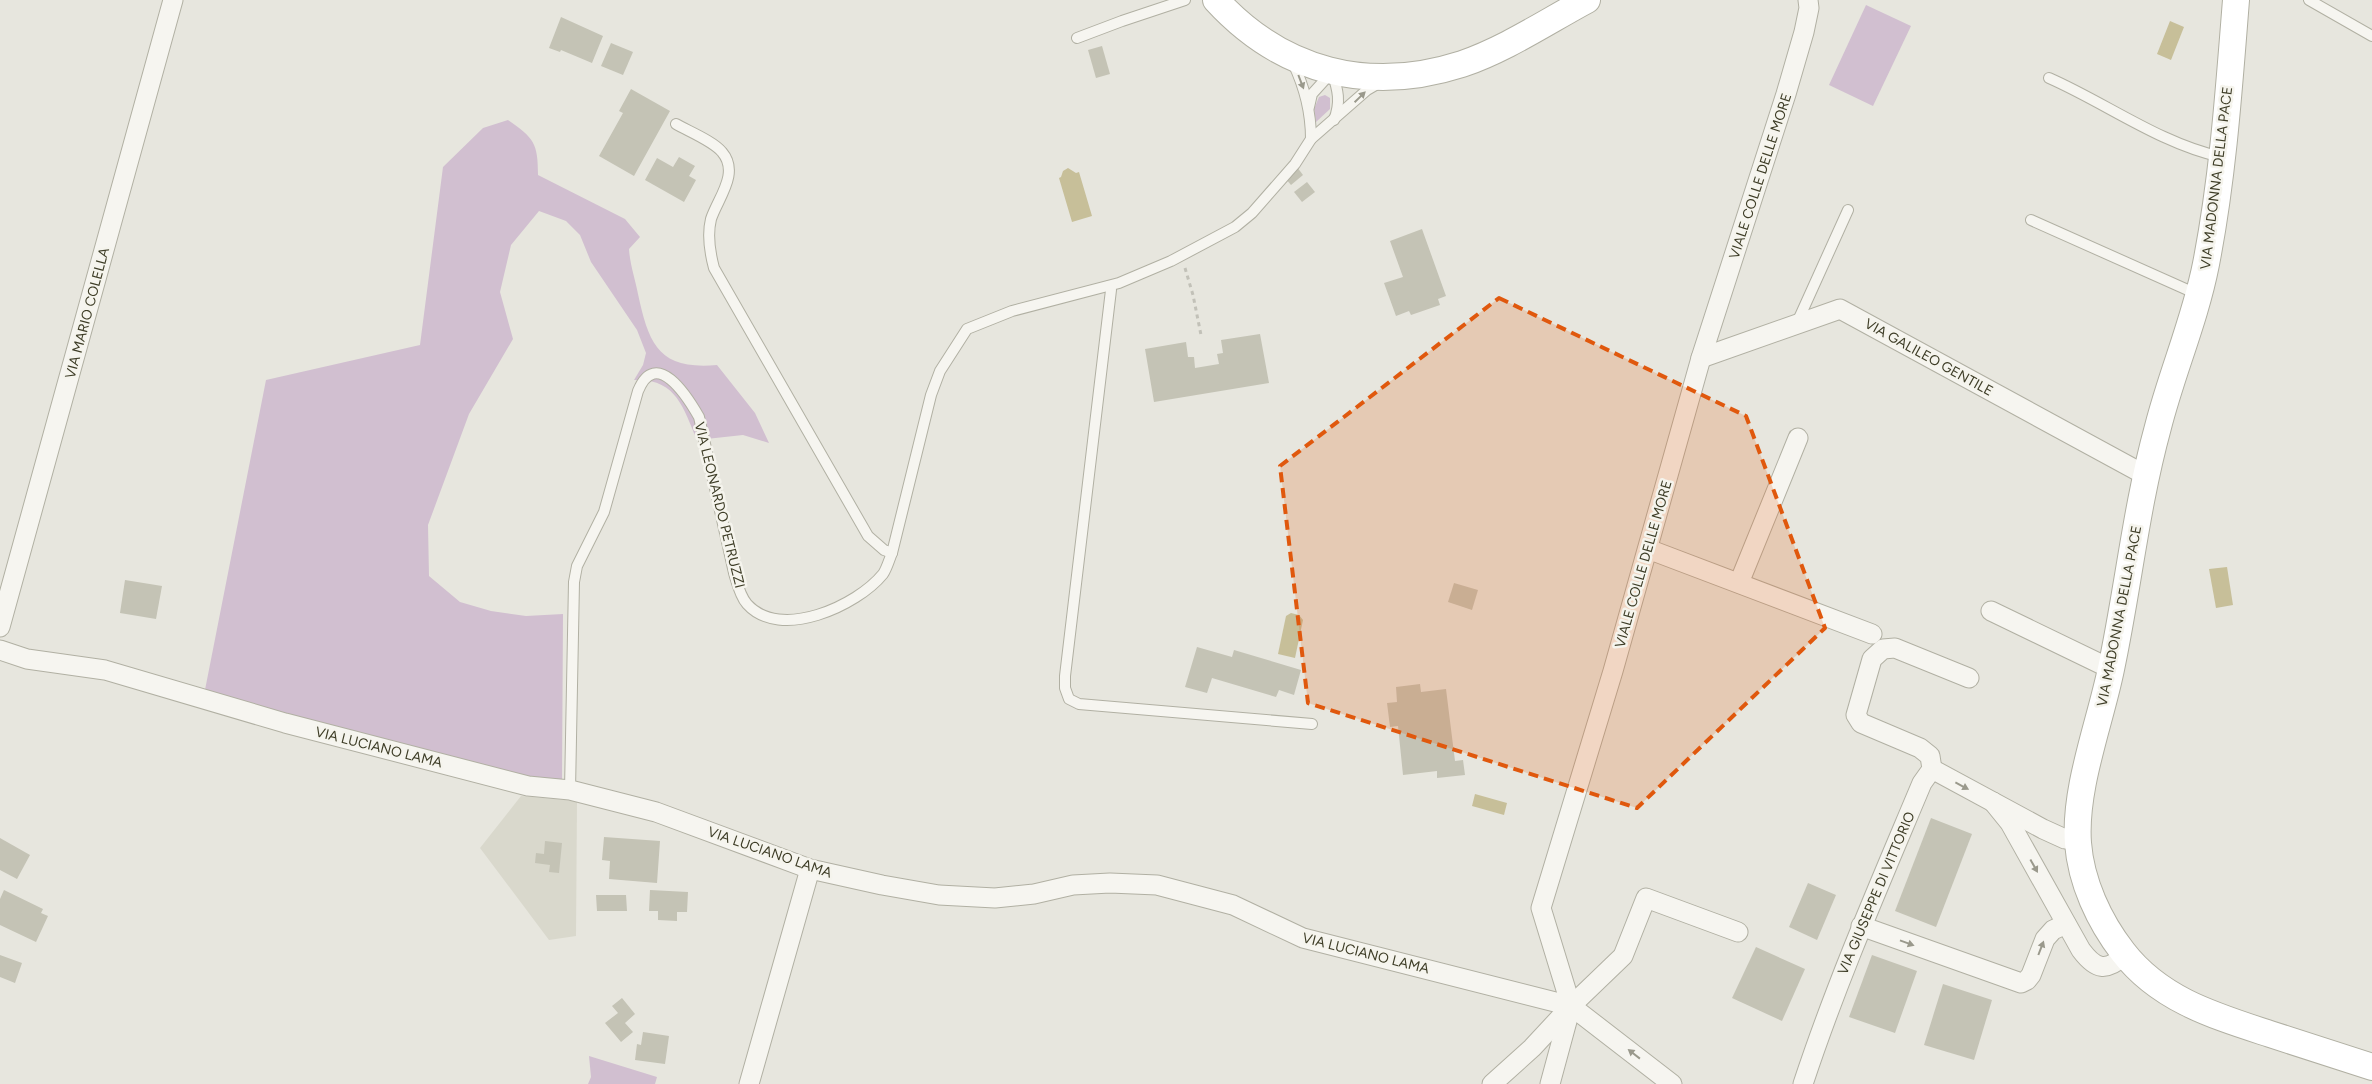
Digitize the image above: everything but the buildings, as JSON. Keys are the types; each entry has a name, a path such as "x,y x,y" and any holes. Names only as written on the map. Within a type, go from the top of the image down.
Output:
{"main road":[{"path":"1216,0 1254,35 1290,57 1332,72 1371,78 1389,78 1416,74 1462,64 1509,43 1587,0"},
{"name":"VIA MADONNA DELLA PACE","path":"2236,0 2216,202 2200,296 2158,427 2126,579 2111,669 2085,777 2077,841 2083,874 2093,901 2107,929 2125,955 2157,985 2199,1011 2372,1066"}],"street":[{"name":"VIA MARIO COLELLA","path":"0,627 173,0"},
{"name":"VIALE COLLE DELLE MORE","path":"1571,1006 1541,908 1648,548 1701,358 1786,94 1804,32 1809,8 1808,0"},
{"name":"VIA GALILEO GENTILE","path":"1701,358 1840,309 2148,476"},
{"path":"1739,583 1798,438"},
{"path":"1648,548 1872,634"},
{"path":"1991,611 2111,669"},
{"path":"1969,678 1895,648 1883,648 1872,659 1856,715 1861,724 1920,748 1930,756 1932,770 2043,829 2065,839 2077,841"},
{"name":"VIA LUCIANO LAMA","path":"0,650 26,659 105,670 286,723 528,786 570,790 656,812 810,869 939,895 995,898 1034,894 1074,885 1110,883 1157,885 1233,906 1303,938 1571,1006"},
{"name":"VIA GIUSEPPE DI VITTORIO","path":"1803,1084 1826,1012 1861,926 1922,783 1932,770"},
{"path":"1993,802 2010,823 2066,924 2090,962 2099,967 2113,965 2125,955"},
{"path":"749,1084 810,869"},
{"path":"1492,1084 1532,1048 1571,1006 1623,956 1646,898 1738,932"},
{"path":"1861,926 2021,982 2027,980 2031,975 2045,939 2053,930 2066,924"},
{"path":"1550,1084 1571,1006"},
{"path":"1571,1006 1672,1084"}],"lane":[{"path":"1078,38 1185,0"},
{"path":"2309,0 2372,36"},
{"path":"1290,57 1303,83 1309,107 1311,139"},
{"path":"1309,107 1312,94 1332,72 1339,93 1338,109 1334,120"},
{"name":"VIA LEONARDO PETRUZZI","path":"570,790 574,582 577,566 604,512 638,391 642,381 648,374 659,373 671,380 687,396 699,417 738,588 747,604 763,615 792,620 829,611 870,587 886,569 892,553 931,394 940,371 966,329 1012,311 1110,286 1180,257 1235,227 1252,213 1295,164 1311,139 1368,90 1389,78"},
{"path":"2049,78 2083,93 2162,136 2198,152 2221,157"},
{"path":"676,124 720,150 728,160 727,181 723,196 711,220 710,254 714,268 868,536 884,550 892,553"},
{"path":"1796,325 1848,210"},
{"path":"2031,220 2200,296"},
{"path":"1110,286 1066,676 1065,688 1069,699 1079,704 1312,724"}],"path":[{"path":"1180,257 1193,294 1201,336"}],"highlighted area":[{"path":"1499,298 1746,416 1825,628 1637,808 1308,703 1280,466"}],"shaded area":[{"path":"1866,5 1911,26 1873,106 1829,85"},
{"path":"2170,21 2184,27 2171,60 2157,54"},
{"path":"1325,95 1330,98 1330,109 1316,122 1314,109 1319,97"},
{"path":"508,120 524,132 533,142 537,155 538,175 625,219 640,237 629,249 631,266 642,312 653,340 669,358 682,363 717,365 755,413 769,443 743,435 697,440 682,406 669,389 660,384 634,380 643,365 646,353 637,330 591,262 580,235 566,221 539,211 511,245 500,292 513,339 469,414 428,525 429,576 460,602 491,611 526,616 563,614 562,783 532,779 204,695 266,380 420,345 443,167 483,128"},
{"path":"1068,168 1076,173 1079,172 1092,216 1072,222 1059,178 1063,171"},
{"path":"2227,567 2233,605 2216,608 2209,569"},
{"path":"1291,613 1299,615 1303,620 1295,658 1278,654 1286,616"},
{"path":"1475,794 1507,803 1504,815 1472,806"},
{"path":"521,796 577,801 576,936 549,940 480,848"},
{"path":"589,1056 657,1077 655,1084 588,1084 591,1077"}]}
